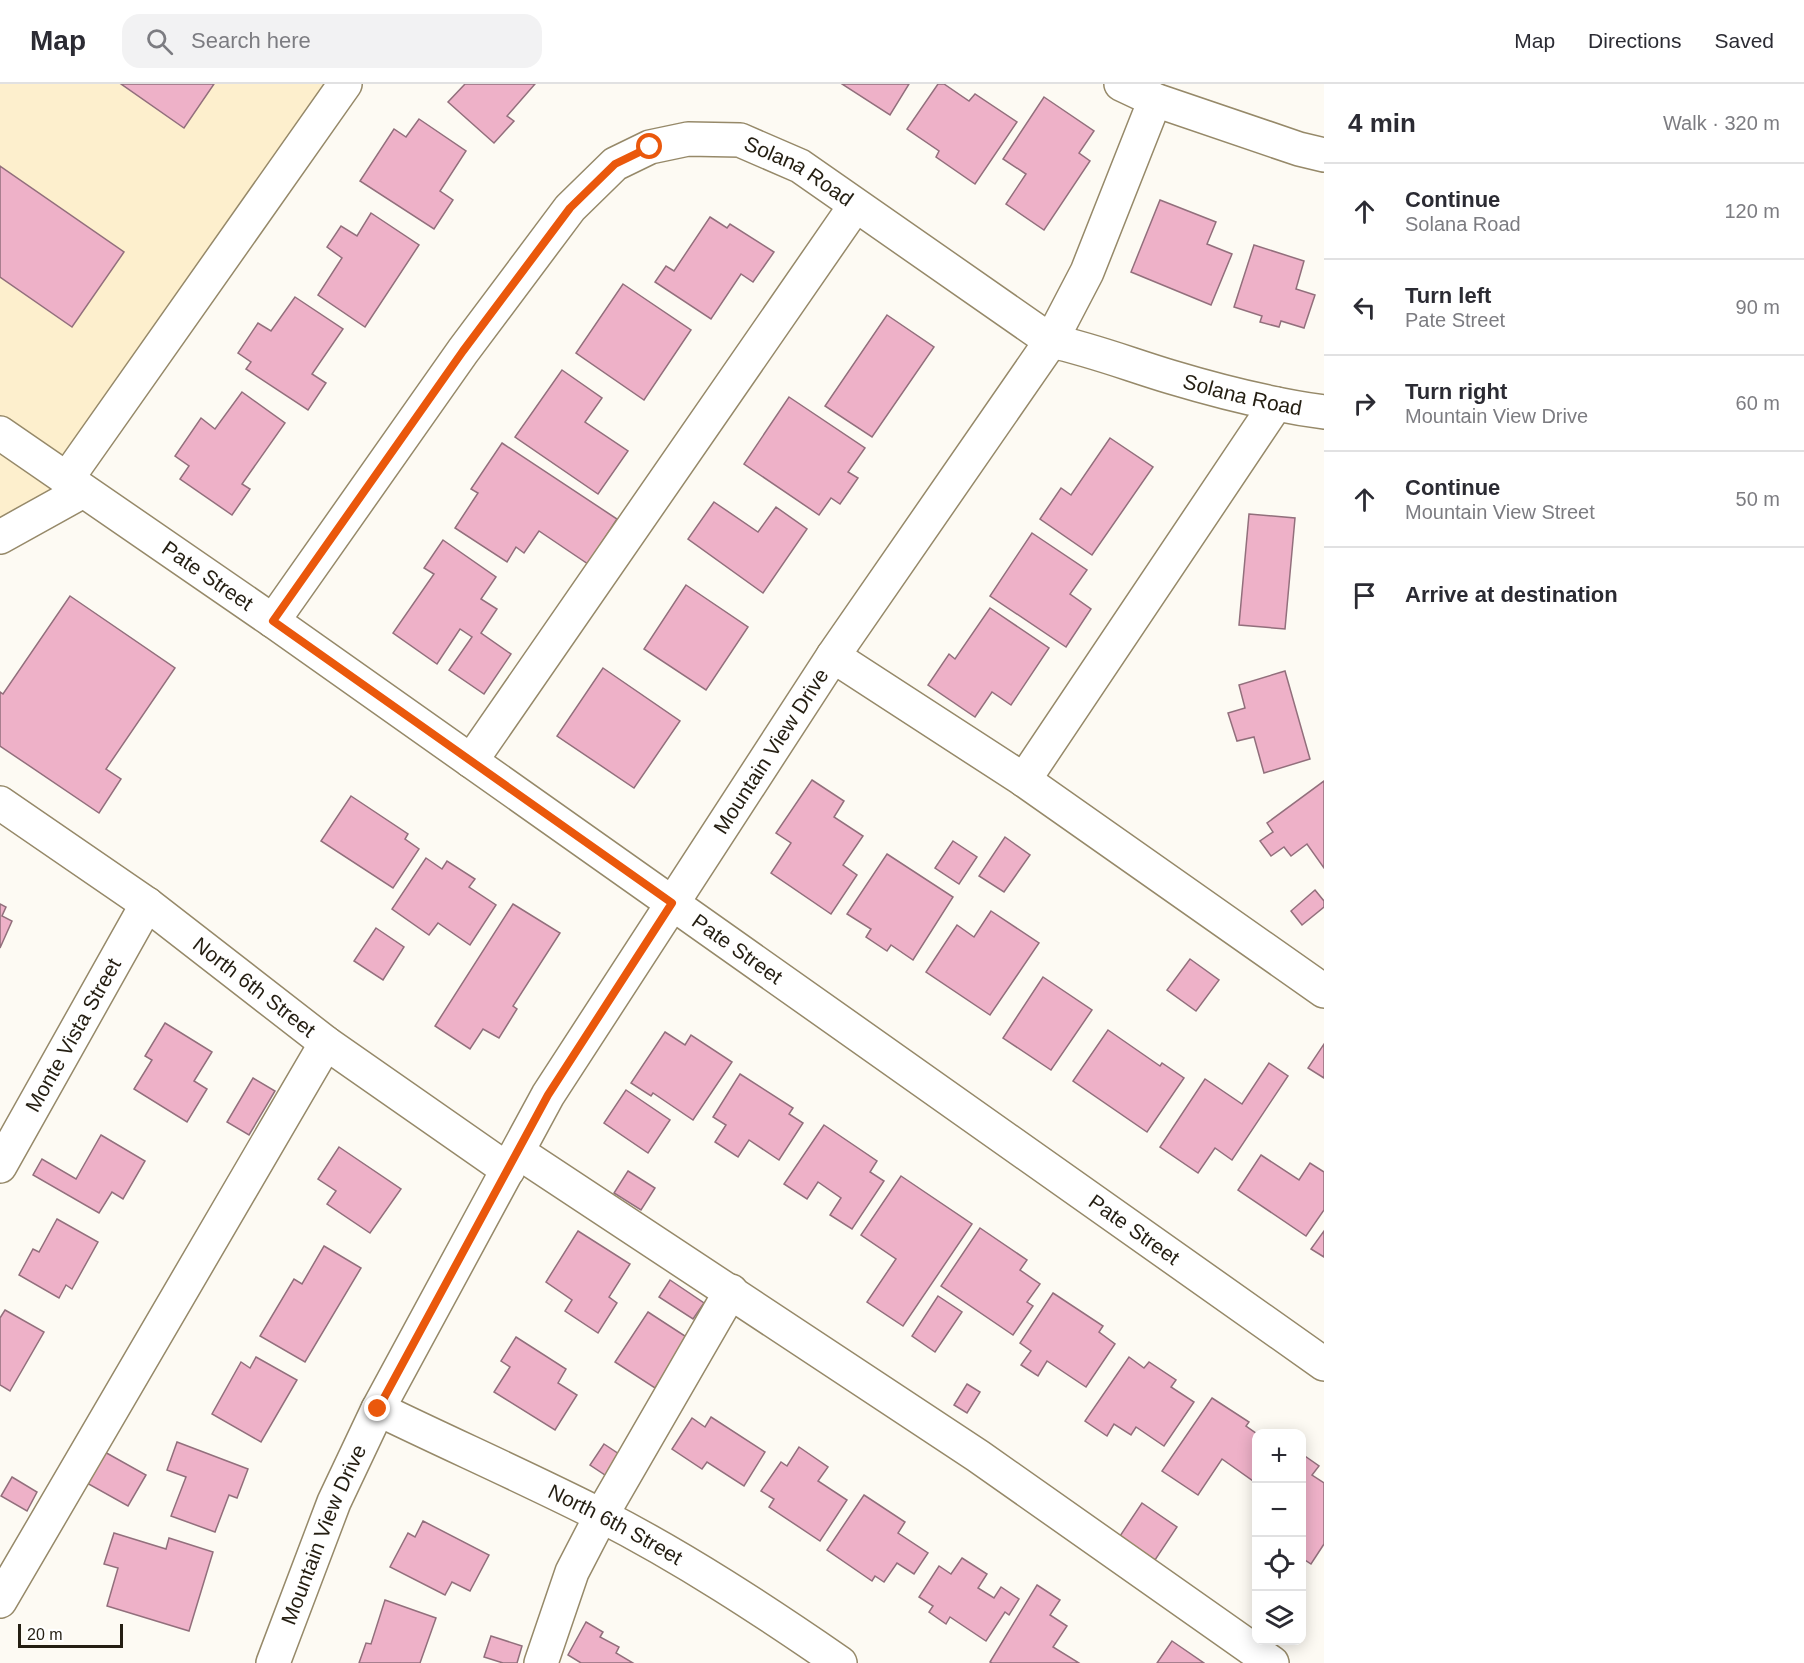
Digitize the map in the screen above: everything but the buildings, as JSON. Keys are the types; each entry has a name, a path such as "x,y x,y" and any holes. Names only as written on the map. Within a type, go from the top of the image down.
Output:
{"street":[{"path":"0,537 74,486 345,84"},
{"path":"1121,84 1155,100 1299,149 1324,155"},
{"name":"Mountain View Drive","path":"273,1663 334,1502 378,1409 548,1095 833,656 1052,341 1088,272 1155,100"},
{"name":"Solana Road","path":"273,621 463,351 570,208 615,164 650,147 688,139 740,140 800,166 1052,341 1087,348 1171,377 1276,404 1324,412"},
{"path":"471,761 855,206"},
{"path":"1024,780 1276,404"},
{"name":"Pate Street","path":"0,433 273,621 1324,1364"},
{"path":"833,656 1024,780 1324,991"},
{"name":"North 6th Street","path":"0,803 147,904 326,1043 513,1161 731,1291 978,1456 1272,1663"},
{"name":"Monte Vista Street","path":"0,1166 147,904"},
{"path":"0,1601 326,1043"},
{"path":"541,1663 572,1572 601,1516 731,1291"},
{"name":"North 6th Street","path":"378,1409 601,1516 778,1619 840,1663"}],"shaded area":[{"path":"0,84 345,84 66,480 0,537"}],"route":[{"path":"378,1409 548,1095 672,903 273,621 463,351 546,238 570,208 615,164 650,147"}]}
